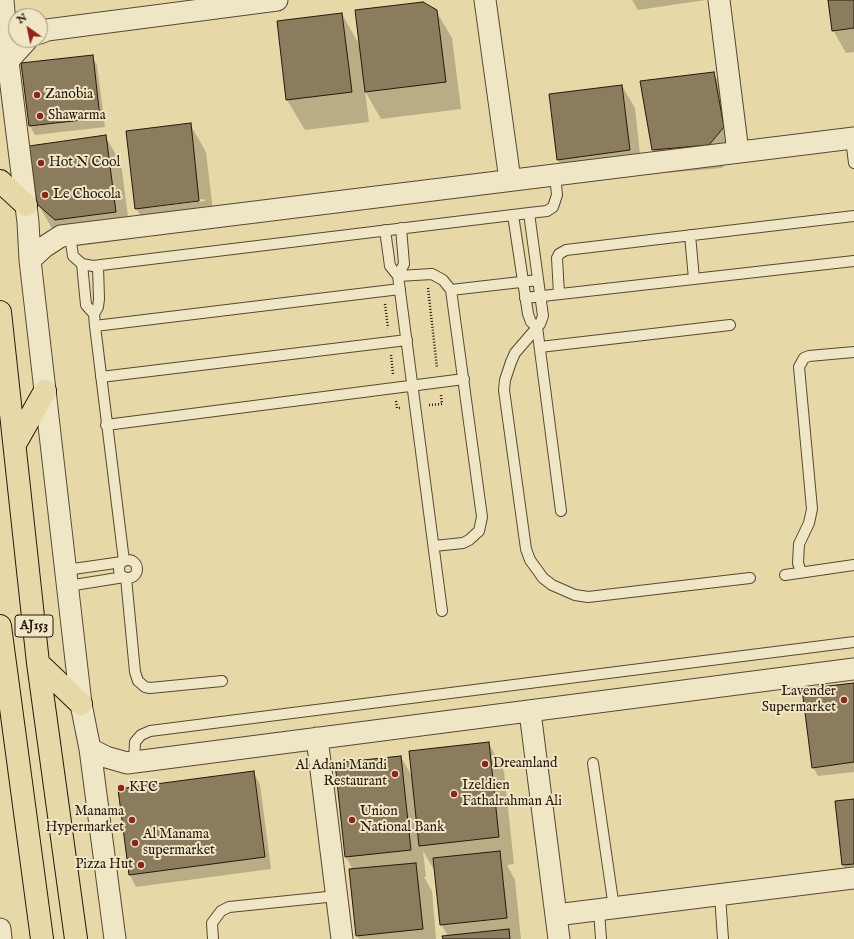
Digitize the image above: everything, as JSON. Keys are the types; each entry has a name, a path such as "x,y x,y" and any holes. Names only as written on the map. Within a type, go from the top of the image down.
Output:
{"main road":[{"path":"0,181 27,213"},
{"name":"AJ153","path":"0,312 38,663 76,939"},
{"path":"15,444 45,391"},
{"name":"AJ153","path":"0,632 42,939"},
{"path":"38,663 81,704"},
{"path":"29,939 38,910"}],"street":[{"path":"48,30 277,0"},
{"path":"485,0 510,180"},
{"path":"719,0 738,152"},
{"path":"8,48 8,60 27,213 30,260 81,704 96,788 115,939"},
{"path":"8,60 18,48"},
{"path":"27,213 43,231 65,236 852,138"},
{"path":"30,260 44,247 65,236"},
{"path":"90,749 112,760 130,762 530,712 854,669"},
{"path":"530,712 559,939"},
{"path":"317,738 342,939"},
{"path":"96,788 107,776 130,762"},
{"path":"556,915 854,878"},
{"path":"0,929 1,939"}],"lane":[{"path":"852,138 854,163"},
{"path":"65,236 73,256 82,264 98,266 548,211 553,207 557,195 555,175"},
{"path":"529,213 543,316 537,327 515,353 510,362 504,390 526,549 530,560 543,578 563,591 588,597 750,578"},
{"path":"513,215 529,318 537,327 561,511"},
{"path":"559,294 556,262 559,254 562,252 690,235 854,216"},
{"path":"398,276 404,264 400,228"},
{"path":"385,230 390,266 398,276 442,611"},
{"path":"690,235 694,279"},
{"path":"525,298 854,262"},
{"path":"82,264 86,305 94,314"},
{"path":"98,266 99,303 94,314 95,326 123,561 119,568 125,578 135,672 138,681 145,687 150,688 222,681"},
{"path":"398,276 432,274 443,280 451,290 464,379 482,524 475,536 463,543 434,546"},
{"path":"451,290 538,280"},
{"path":"95,326 400,290"},
{"path":"540,347 730,325"},
{"path":"101,377 407,340"},
{"path":"801,572 798,563 799,544 809,522 812,509 799,367 804,358 809,356 854,352"},
{"path":"106,425 464,379"},
{"path":"128,560 135,563 137,570 133,576 125,578 67,578 128,560"},
{"path":"785,575 854,565"},
{"path":"130,762 135,742 141,735 150,731 854,642"},
{"path":"593,763 606,909 601,939"},
{"path":"720,895 723,939"},
{"path":"213,939 212,923 218,913 229,907 337,896"}],"building":[{"path":"828,0 854,0 854,28 832,31"},
{"path":"423,2 437,10 446,82 365,92 355,10"},
{"path":"342,13 352,92 286,100 277,21"},
{"path":"93,55 100,118 29,126 21,63"},
{"path":"714,72 724,127 709,145 652,150 640,81"},
{"path":"622,85 630,150 557,160 549,94"},
{"path":"191,123 199,201 135,209 126,131"},
{"path":"106,135 116,212 55,220 37,204 29,146"},
{"path":"854,683 854,762 812,768 802,689"},
{"name":"Izeldien Fathalrahman Ali","path":"489,742 499,837 419,846 409,751"},
{"path":"401,756 411,850 345,857 335,763"},
{"path":"254,771 265,857 129,875 118,789"},
{"path":"854,799 854,864 842,865 835,801"},
{"path":"500,851 507,918 440,925 433,858"},
{"path":"416,863 423,929 356,936 349,869"},
{"path":"509,929 510,939 443,939 442,936"}],"place":[{"name":"Zanobia","path":"37,95"},
{"name":"Shawarma","path":"40,116"},
{"name":"Hot N Cool","path":"41,163"},
{"name":"Le Chocola","path":"45,195"},
{"name":"Lavender Supermarket","path":"844,700"},
{"name":"Dreamland","path":"485,764"},
{"name":"Al Adani Mandi Restaurant","path":"395,774"},
{"name":"KFC","path":"121,788"},
{"name":"Izeldien Fathalrahman Ali","path":"454,794"},
{"name":"Manama Hypermarket","path":"132,820"},
{"name":"Union National Bank","path":"352,820"},
{"name":"Al Manama supermarket","path":"135,843"},
{"name":"Pizza Hut","path":"141,865"}]}
